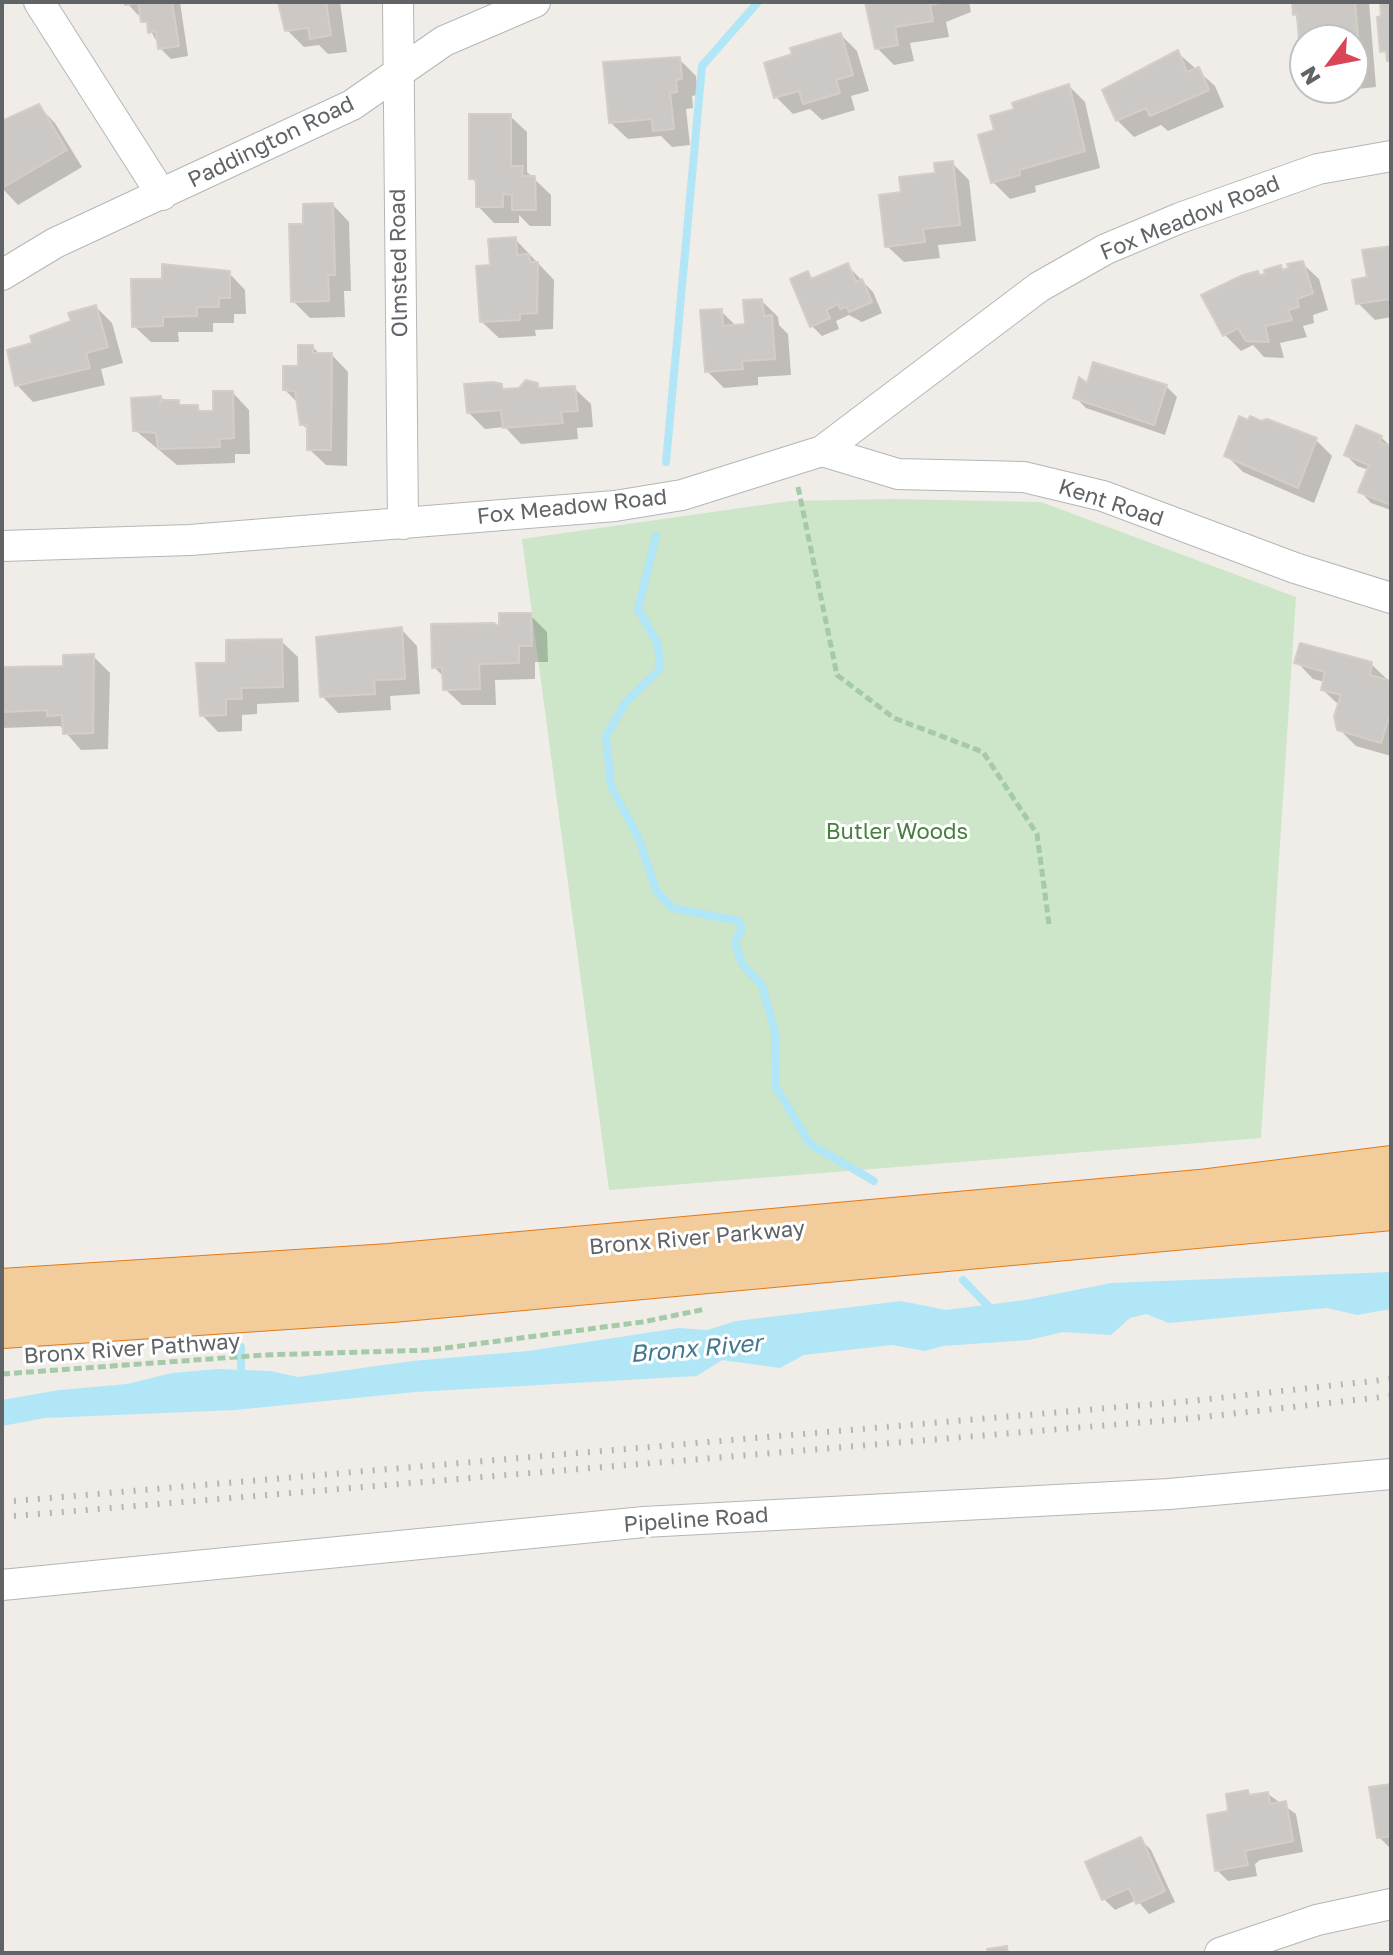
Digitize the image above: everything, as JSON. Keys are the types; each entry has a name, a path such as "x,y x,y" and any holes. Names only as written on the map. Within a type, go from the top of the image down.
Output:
{"highway":[{"name":"Bronx River Parkway","path":"2,1291 390,1266 1200,1192 1391,1168"},
{"name":"Bronx River Parkway","path":"2,1326 392,1300 1391,1208"}],"street":[{"path":"39,2 162,195"},
{"name":"Olmsted Road","path":"398,2 403,524"},
{"name":"Paddington Road","path":"2,275 55,243 352,105 398,70 444,41 535,2"},
{"name":"Fox Meadow Road","path":"2,546 190,540 615,506 682,495 793,463 822,451 1039,287 1106,249 1180,218 1318,169 1391,156"},
{"name":"Kent Road","path":"822,451 898,474 1024,477 1103,496 1295,568 1391,598"},
{"name":"Pipeline Road","path":"2,1585 644,1522 1169,1494 1391,1474"},
{"path":"1220,1953 1317,1920 1391,1904"}],"path":[{"path":"793,463 837,675 894,718 983,752 1037,834 1049,924"},
{"name":"Bronx River Pathway","path":"2,1374 264,1355"}],"green space":[{"name":"Butler Woods","path":"892,499 1041,502 1296,597 1261,1138 609,1190 522,539 790,501"}],"water":[{"name":"Bronx River","path":"1391,1272 1391,1309 1357,1315 1327,1308 1169,1323 1146,1314 1130,1318 1111,1335 1063,1332 1029,1340 943,1346 925,1351 892,1345 804,1355 780,1368 722,1360 697,1376 416,1392 235,1410 45,1418 2,1426 2,1400 59,1390 127,1384 172,1373 217,1369 270,1371 298,1377 412,1361 528,1351 679,1328 707,1330 736,1321 901,1301 946,1310 1025,1300 1111,1283"}],"building":[{"path":"124,2 172,2 179,46 158,49 156,31 148,33 147,22 141,22 138,3 125,5"},
{"path":"278,2 326,2 331,35 310,39 308,28 285,31"},
{"path":"865,2 945,2 930,5 933,21 895,27 898,45 875,49"},
{"path":"1292,2 1355,2 1357,24 1298,24 1297,14 1293,15"},
{"path":"1380,2 1391,2 1391,61 1387,61 1386,51 1380,52 1377,17 1381,16"},
{"path":"841,33 853,75 836,80 840,93 803,104 799,91 774,98 764,63 792,54 790,48"},
{"path":"1178,50 1187,72 1199,67 1209,90 1150,116 1146,108 1116,121 1102,90"},
{"path":"680,57 682,79 676,80 677,92 670,93 674,129 653,131 652,119 609,123 603,62"},
{"path":"1069,84 1085,151 1019,170 1020,175 991,183 978,135 994,130 990,116 1014,109 1012,103"},
{"path":"39,104 67,150 2,188 2,121"},
{"path":"469,114 511,114 511,166 523,166 522,176 535,176 536,210 512,210 512,195 503,194 503,207 476,207 476,179 469,179"},
{"path":"953,161 960,225 923,229 925,242 885,247 879,195 901,192 899,177 935,173 934,163"},
{"path":"333,203 335,275 328,275 329,301 291,302 289,224 303,224 303,204"},
{"path":"516,237 517,255 529,254 530,262 538,262 537,313 520,314 520,320 480,322 476,266 490,265 488,239"},
{"path":"1391,246 1391,304 1389,299 1356,304 1352,280 1367,277 1362,250"},
{"path":"1303,261 1313,293 1297,299 1299,307 1288,310 1292,320 1265,326 1269,342 1246,341 1238,328 1223,336 1201,295 1243,275 1258,271 1259,275 1265,274 1264,270 1281,265 1282,270 1289,268 1287,264"},
{"path":"848,263 856,282 862,279 872,302 849,312 847,307 840,309 838,304 826,310 830,318 810,327 790,279 808,271 811,279"},
{"path":"162,264 230,271 230,298 219,298 219,307 197,307 197,316 163,317 163,326 132,327 131,279 162,279"},
{"path":"762,299 764,316 772,315 775,359 742,361 743,369 705,372 700,310 722,309 723,326 745,324 743,300"},
{"path":"96,305 108,347 86,353 90,368 15,386 7,350 32,343 30,336 71,321 68,313"},
{"path":"298,345 313,345 313,353 332,353 331,450 307,450 307,425 300,425 295,391 283,390 283,366 298,366"},
{"path":"1093,362 1167,385 1154,425 1073,398 1079,377 1087,383"},
{"path":"526,380 538,383 538,388 575,386 578,411 561,412 563,423 503,428 501,410 467,413 464,384 493,382 502,384 502,389 519,388"},
{"path":"213,391 233,391 234,438 219,439 220,447 158,449 156,433 133,431 131,398 161,396 160,404 162,400 179,400 179,405 198,405 198,411 213,411"},
{"path":"1239,416 1248,420 1250,416 1261,421 1267,419 1317,438 1298,488 1224,456"},
{"path":"1356,425 1382,436 1379,442 1391,447 1391,505 1358,492 1369,465 1344,455"},
{"path":"499,613 531,613 532,646 519,646 519,663 479,664 480,689 443,690 442,667 432,668 431,624 494,623 499,626"},
{"path":"402,627 405,679 374,680 375,694 320,697 316,637"},
{"path":"282,639 283,687 241,688 242,699 226,699 226,715 200,716 196,663 226,663 226,640"},
{"path":"1300,643 1372,662 1370,675 1391,681 1391,711 1381,743 1337,730 1334,716 1341,695 1321,690 1325,672 1294,663"},
{"path":"94,654 93,733 63,734 62,715 47,716 47,710 2,712 2,667 63,666 63,655"},
{"path":"1391,1784 1391,1836 1377,1838 1369,1787"},
{"path":"1248,1790 1249,1795 1268,1792 1270,1804 1286,1801 1293,1841 1249,1850 1245,1852 1248,1865 1215,1871 1207,1815 1228,1811 1226,1794"},
{"path":"1141,1837 1165,1891 1136,1904 1129,1888 1102,1900 1085,1862"},
{"path":"1007,1946 1008,1953 988,1953 987,1949"}],"waterway":[{"path":"666,462 702,66 758,2"},
{"path":"656,536 638,609 658,644 660,669 626,702 606,736 611,786 639,839 656,890 672,908 739,921 742,929 735,942 742,964 762,985 775,1033 776,1087 810,1144 874,1181"},
{"path":"963,1280 993,1311"},
{"path":"241,1347 241,1379"}],"railway":[{"path":"2,1502 1191,1401 1391,1379"},
{"path":"2,1517 1194,1418 1391,1396"}]}
